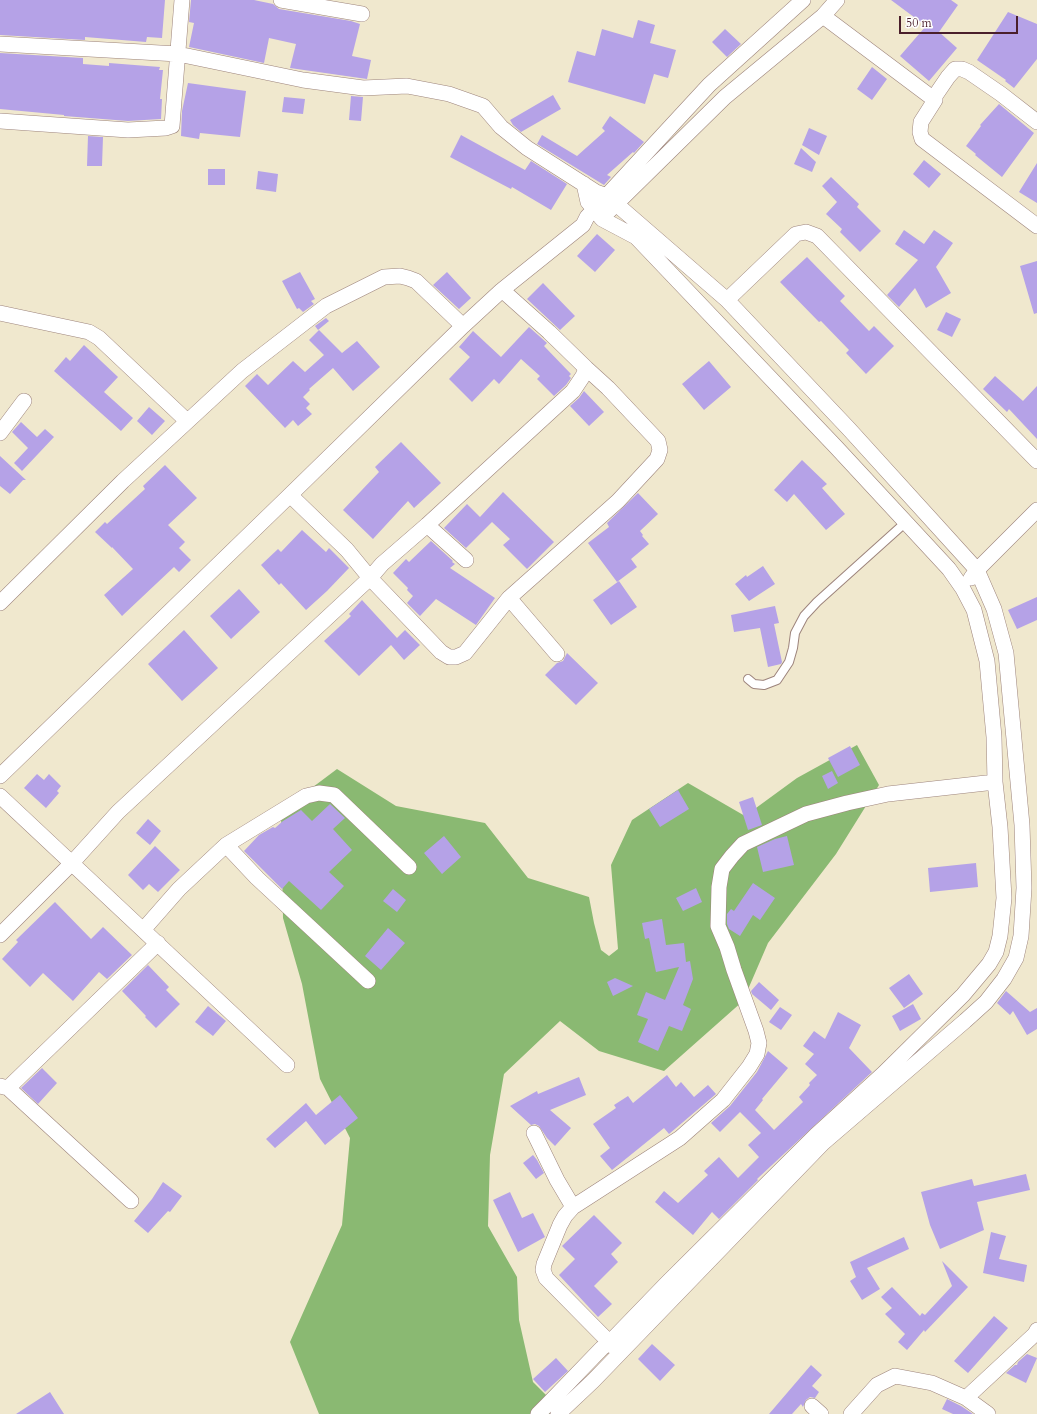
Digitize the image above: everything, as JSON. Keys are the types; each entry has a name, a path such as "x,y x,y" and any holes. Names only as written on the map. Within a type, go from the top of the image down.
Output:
{"street":[{"path":"0,121 128,130 166,128 172,126 182,0"},
{"path":"281,0 362,14"},
{"path":"611,201 709,85 803,0"},
{"path":"0,776 463,326 502,290 583,225 587,217 598,214 725,96 823,16 837,0"},
{"path":"823,16 934,100"},
{"path":"0,44 178,54 303,80 363,88 407,86 449,94 483,106 501,127 527,148 611,201 727,300 859,440 977,570 994,609 1006,653 1022,825 1024,888 1019,943 1016,958 1004,979 986,1002 823,1143 615,1348 602,1348 538,1414"},
{"path":"1037,122 1001,94 969,72 962,69 955,69 935,96 921,122 920,132 922,139 1037,226"},
{"path":"558,1414 593,1381 615,1348 668,1282 810,1140 883,1074 963,996 989,964 996,952 1000,936 1004,898 998,803 995,782 994,737 987,661 974,610 963,589 949,569 906,522 636,237 598,214 588,202 584,184"},
{"path":"727,300 796,234 806,232 817,236 1037,461"},
{"path":"1,601 123,481 242,371 326,306 384,277 400,276 416,281 463,326"},
{"path":"290,495 346,550 370,578 441,652 449,657 456,657 464,653 509,598 618,501 657,459 660,450 658,440 608,388 502,290"},
{"path":"0,313 89,332 99,338 187,422"},
{"path":"0,935 72,864 118,812 370,578 382,564 427,525 573,391 583,376 586,368"},
{"path":"0,433 24,401"},
{"path":"963,589 977,570 1037,510"},
{"path":"427,525 466,560"},
{"path":"509,598 557,654"},
{"path":"615,1348 546,1278 543,1270 544,1264 564,1216 573,1207 680,1138 723,1100 749,1067 757,1054 759,1043 756,1031 727,947 718,926 719,888 722,869 743,844 806,814 846,803 888,794 995,782"},
{"path":"143,930 179,889 226,846 306,796 319,793 334,795 409,867"},
{"path":"0,796 287,1065"},
{"path":"998,803 1019,798"},
{"path":"226,846 257,878 368,980"},
{"path":"131,1201 4,1087 158,943"},
{"path":"534,1133 557,1180 573,1207"},
{"path":"966,1398 1035,1334 1037,1330"},
{"path":"851,1414 877,1385 895,1376 932,1383 966,1398 988,1414"}],"lane":[{"path":"748,679 754,684 764,685 777,680 789,662 795,633 804,616 817,602 906,522"}],"green space":[{"path":"857,745 879,785 836,854 768,943 743,1001 664,1071 599,1051 560,1021 504,1074 490,1155 488,1226 517,1277 519,1320 533,1382 565,1414 319,1414 290,1342 342,1225 350,1138 320,1079 302,984 283,918 281,811 337,769 396,806 485,823 528,878 589,897 601,950 609,956 618,949 611,865 632,820 688,783 745,816 797,778"}],"building":[{"path":"0,0 165,0 162,38 147,37 146,42 85,37 85,40 0,35"},
{"path":"191,0 254,0 273,4 279,9 351,21 360,24 352,56 371,60 367,79 290,68 296,44 269,38 264,63 189,47 194,23 189,22"},
{"path":"891,0 951,0 958,5 939,32 957,48 929,81 900,56 926,26"},
{"path":"1008,12 1037,24 1037,59 1014,88 1005,81 1006,80 977,60"},
{"path":"638,20 655,25 650,43 676,50 668,78 654,74 645,104 568,82 577,51 595,56 602,29 633,38"},
{"path":"725,29 741,44 727,57 712,42"},
{"path":"0,53 83,58 83,64 109,66 109,63 160,67 159,70 163,70 160,99 162,99 161,119 128,121 0,109"},
{"path":"872,67 887,79 872,100 857,89"},
{"path":"188,83 246,91 240,137 200,133 199,139 181,136 182,111"},
{"path":"553,95 561,109 521,132 513,125 510,120"},
{"path":"351,96 363,97 361,121 349,120"},
{"path":"284,97 305,99 303,114 282,112"},
{"path":"999,104 1034,133 1002,177 966,146 981,126 980,125"},
{"path":"610,116 644,142 634,153 633,152 607,175 611,177 604,185 537,144 542,135 577,156 605,131 602,128"},
{"path":"809,128 827,136 819,155 802,145"},
{"path":"461,135 525,170 531,161 567,184 551,210 512,187 511,189 450,157"},
{"path":"88,136 103,137 102,166 87,166"},
{"path":"801,148 816,162 812,172 794,164"},
{"path":"924,160 941,174 929,188 913,174"},
{"path":"1037,163 1037,203 1019,192"},
{"path":"208,169 225,169 225,185 208,185"},
{"path":"258,171 278,174 276,192 256,189"},
{"path":"831,177 859,204 857,207 881,231 860,252 840,232 842,229 826,214 837,202 822,186"},
{"path":"904,230 924,244 934,230 953,243 936,267 951,293 926,308 915,288 899,307 887,295 918,260 895,244"},
{"path":"597,234 615,250 595,272 577,256"},
{"path":"807,257 845,296 840,301 869,331 874,326 894,346 866,374 846,353 849,350 780,282"},
{"path":"1037,261 1037,313 1034,314 1020,266"},
{"path":"300,272 315,299 311,301 314,304 303,312 299,308 297,309 282,281"},
{"path":"447,272 471,298 459,309 433,285"},
{"path":"543,283 575,316 560,330 527,299"},
{"path":"946,312 961,319 952,337 937,330"},
{"path":"326,318 329,321 318,330 315,326"},
{"path":"529,327 547,343 544,346 571,374 569,376 571,378 566,385 554,396 537,379 540,376 521,359 499,384 494,379 472,402 449,379 470,357 459,347 473,331 501,357"},
{"path":"319,330 342,353 357,341 380,367 353,391 333,368 309,389 310,390 303,397 310,404 306,408 312,414 298,426 293,420 285,428 245,386 257,374 268,385 293,361 305,372 324,355 309,340"},
{"path":"84,345 118,377 104,392 133,418 121,431 54,371 66,357 70,361"},
{"path":"709,361 731,387 704,410 682,384"},
{"path":"995,376 1023,401 1037,386 1037,439 1009,409 1007,412 983,389"},
{"path":"584,391 604,412 589,426 570,406"},
{"path":"149,407 165,421 152,435 137,421"},
{"path":"21,422 37,437 45,429 54,437 22,471 14,463 28,448 12,432"},
{"path":"401,442 441,483 414,508 408,501 373,539 343,510 379,472 375,467"},
{"path":"0,456 26,480 23,480 10,494 0,486"},
{"path":"802,460 827,484 822,488 845,514 826,530 794,494 787,502 774,490"},
{"path":"165,465 197,498 168,525 185,542 179,548 191,560 179,572 174,567 122,616 104,595 133,569 95,532 105,522 107,524 145,489 143,486"},
{"path":"503,492 554,542 527,569 503,545 510,539 492,522 466,548 444,528 467,504 480,517"},
{"path":"638,493 658,514 640,531 643,535 642,536 649,544 631,559 637,567 617,582 588,543 609,527 607,523"},
{"path":"302,530 326,552 329,548 349,568 306,610 281,583 279,585 261,565 278,549 281,552"},
{"path":"431,541 453,561 452,562 455,564 450,568 495,598 476,625 436,599 420,616 407,603 413,596 407,590 408,588 393,573 406,559 409,562"},
{"path":"763,566 775,584 749,601 735,584 746,575 747,577"},
{"path":"619,581 637,607 611,625 593,600"},
{"path":"239,589 260,612 231,639 210,616"},
{"path":"1037,597 1037,620 1017,629 1008,610"},
{"path":"362,600 397,638 405,630 420,645 404,660 391,645 359,676 324,641 351,616 349,614"},
{"path":"775,606 779,623 774,624 782,662 781,664 768,667 760,628 734,632 731,615"},
{"path":"184,630 218,668 182,701 148,664"},
{"path":"567,653 598,683 576,705 545,675 557,663 563,661"},
{"path":"850,746 860,765 838,777 828,758"},
{"path":"832,771 838,783 828,789 822,776"},
{"path":"37,774 44,780 49,774 61,786 57,791 59,793 46,808 24,788"},
{"path":"678,790 689,809 660,827 649,809"},
{"path":"753,797 762,825 748,830 739,802"},
{"path":"330,804 345,818 333,829 352,850 329,872 344,886 321,910 289,881 282,889 244,851 259,835 273,827 275,828 283,821 301,810 312,821"},
{"path":"148,819 161,831 150,845 136,833"},
{"path":"444,836 461,857 442,874 424,853"},
{"path":"787,836 794,865 763,872 757,847 775,839"},
{"path":"155,846 180,870 158,892 149,884 143,890 128,875"},
{"path":"976,863 978,887 930,892 928,868"},
{"path":"753,883 775,898 760,920 753,915 740,936 729,929 727,924 727,914 731,909 734,911"},
{"path":"696,888 702,902 683,911 676,898"},
{"path":"393,889 406,900 397,912 383,901"},
{"path":"55,902 91,939 103,927 132,955 107,979 99,972 73,1001 43,973 30,987 2,959 18,942 16,940"},
{"path":"662,919 666,945 684,943 686,962 690,961 693,979 683,1005 691,1009 682,1031 669,1026 658,1051 638,1042 648,1019 637,1015 646,992 665,1000 679,967 656,972 649,938 645,939 642,923"},
{"path":"388,928 405,943 381,970 365,956"},
{"path":"148,965 169,987 166,990 180,1004 156,1028 122,991"},
{"path":"909,974 923,994 904,1008 889,988"},
{"path":"615,978 633,986 613,996 607,982"},
{"path":"759,982 779,1000 771,1010 752,994 751,991"},
{"path":"1006,991 1030,1012 1037,1008 1037,1029 1027,1035 1013,1011 1010,1015 997,1003"},
{"path":"913,1004 921,1019 900,1031 892,1016"},
{"path":"208,1006 226,1021 213,1036 195,1022"},
{"path":"780,1007 792,1015 781,1030 769,1022"},
{"path":"838,1012 861,1025 849,1048 872,1072 757,1179 758,1180 719,1219 712,1212 693,1235 655,1202 664,1191 678,1203 708,1175 704,1171 719,1157 738,1178 759,1157 748,1145 761,1133 740,1112 720,1132 711,1123 730,1106 757,1072 768,1051 788,1068 762,1099 763,1100 755,1110 774,1130 803,1102 799,1097 817,1075 805,1064 814,1054 803,1046 814,1031 825,1039"},
{"path":"42,1068 57,1083 38,1104 21,1088"},
{"path":"667,1075 676,1087 681,1082 694,1097 708,1085 716,1094 669,1134 664,1128 612,1170 600,1156 610,1148 593,1124 616,1108 614,1105 628,1096 633,1103"},
{"path":"579,1077 586,1095 550,1110 571,1128 555,1146 547,1138 539,1126 535,1124 531,1125 510,1106 537,1091 538,1094"},
{"path":"340,1095 358,1118 325,1145 306,1121 275,1148 266,1139 306,1103 316,1115"},
{"path":"533,1155 544,1173 536,1179 523,1163"},
{"path":"1026,1174 1030,1190 977,1202 984,1230 940,1249 930,1225 921,1192 972,1179 974,1186"},
{"path":"163,1182 182,1196 170,1212 168,1211 148,1233 134,1221 152,1199"},
{"path":"510,1192 522,1218 533,1213 545,1237 518,1252 493,1200"},
{"path":"594,1215 622,1243 611,1254 618,1262 594,1286 612,1304 598,1317 559,1275 575,1259 562,1246"},
{"path":"991,1232 1006,1236 999,1259 1027,1265 1024,1282 983,1273"},
{"path":"904,1237 909,1249 867,1268 880,1289 862,1300 850,1281 856,1277 850,1262"},
{"path":"942,1261 968,1287 925,1332 924,1330 907,1350 898,1342 905,1334 885,1314 892,1308 881,1297 892,1287 920,1316 922,1313 925,1315 952,1286"},
{"path":"994,1316 1008,1328 968,1373 954,1361"},
{"path":"652,1344 675,1365 660,1381 638,1359"},
{"path":"1027,1354 1037,1358 1026,1383 1006,1373 1017,1365 1018,1362"},
{"path":"556,1358 568,1371 545,1392 533,1379"},
{"path":"811,1365 822,1375 812,1386 819,1392 815,1398 810,1397 806,1400 803,1407 801,1404 792,1414 769,1414"},
{"path":"50,1392 64,1414 16,1414"},
{"path":"947,1399 973,1414 953,1414 942,1409"}]}
